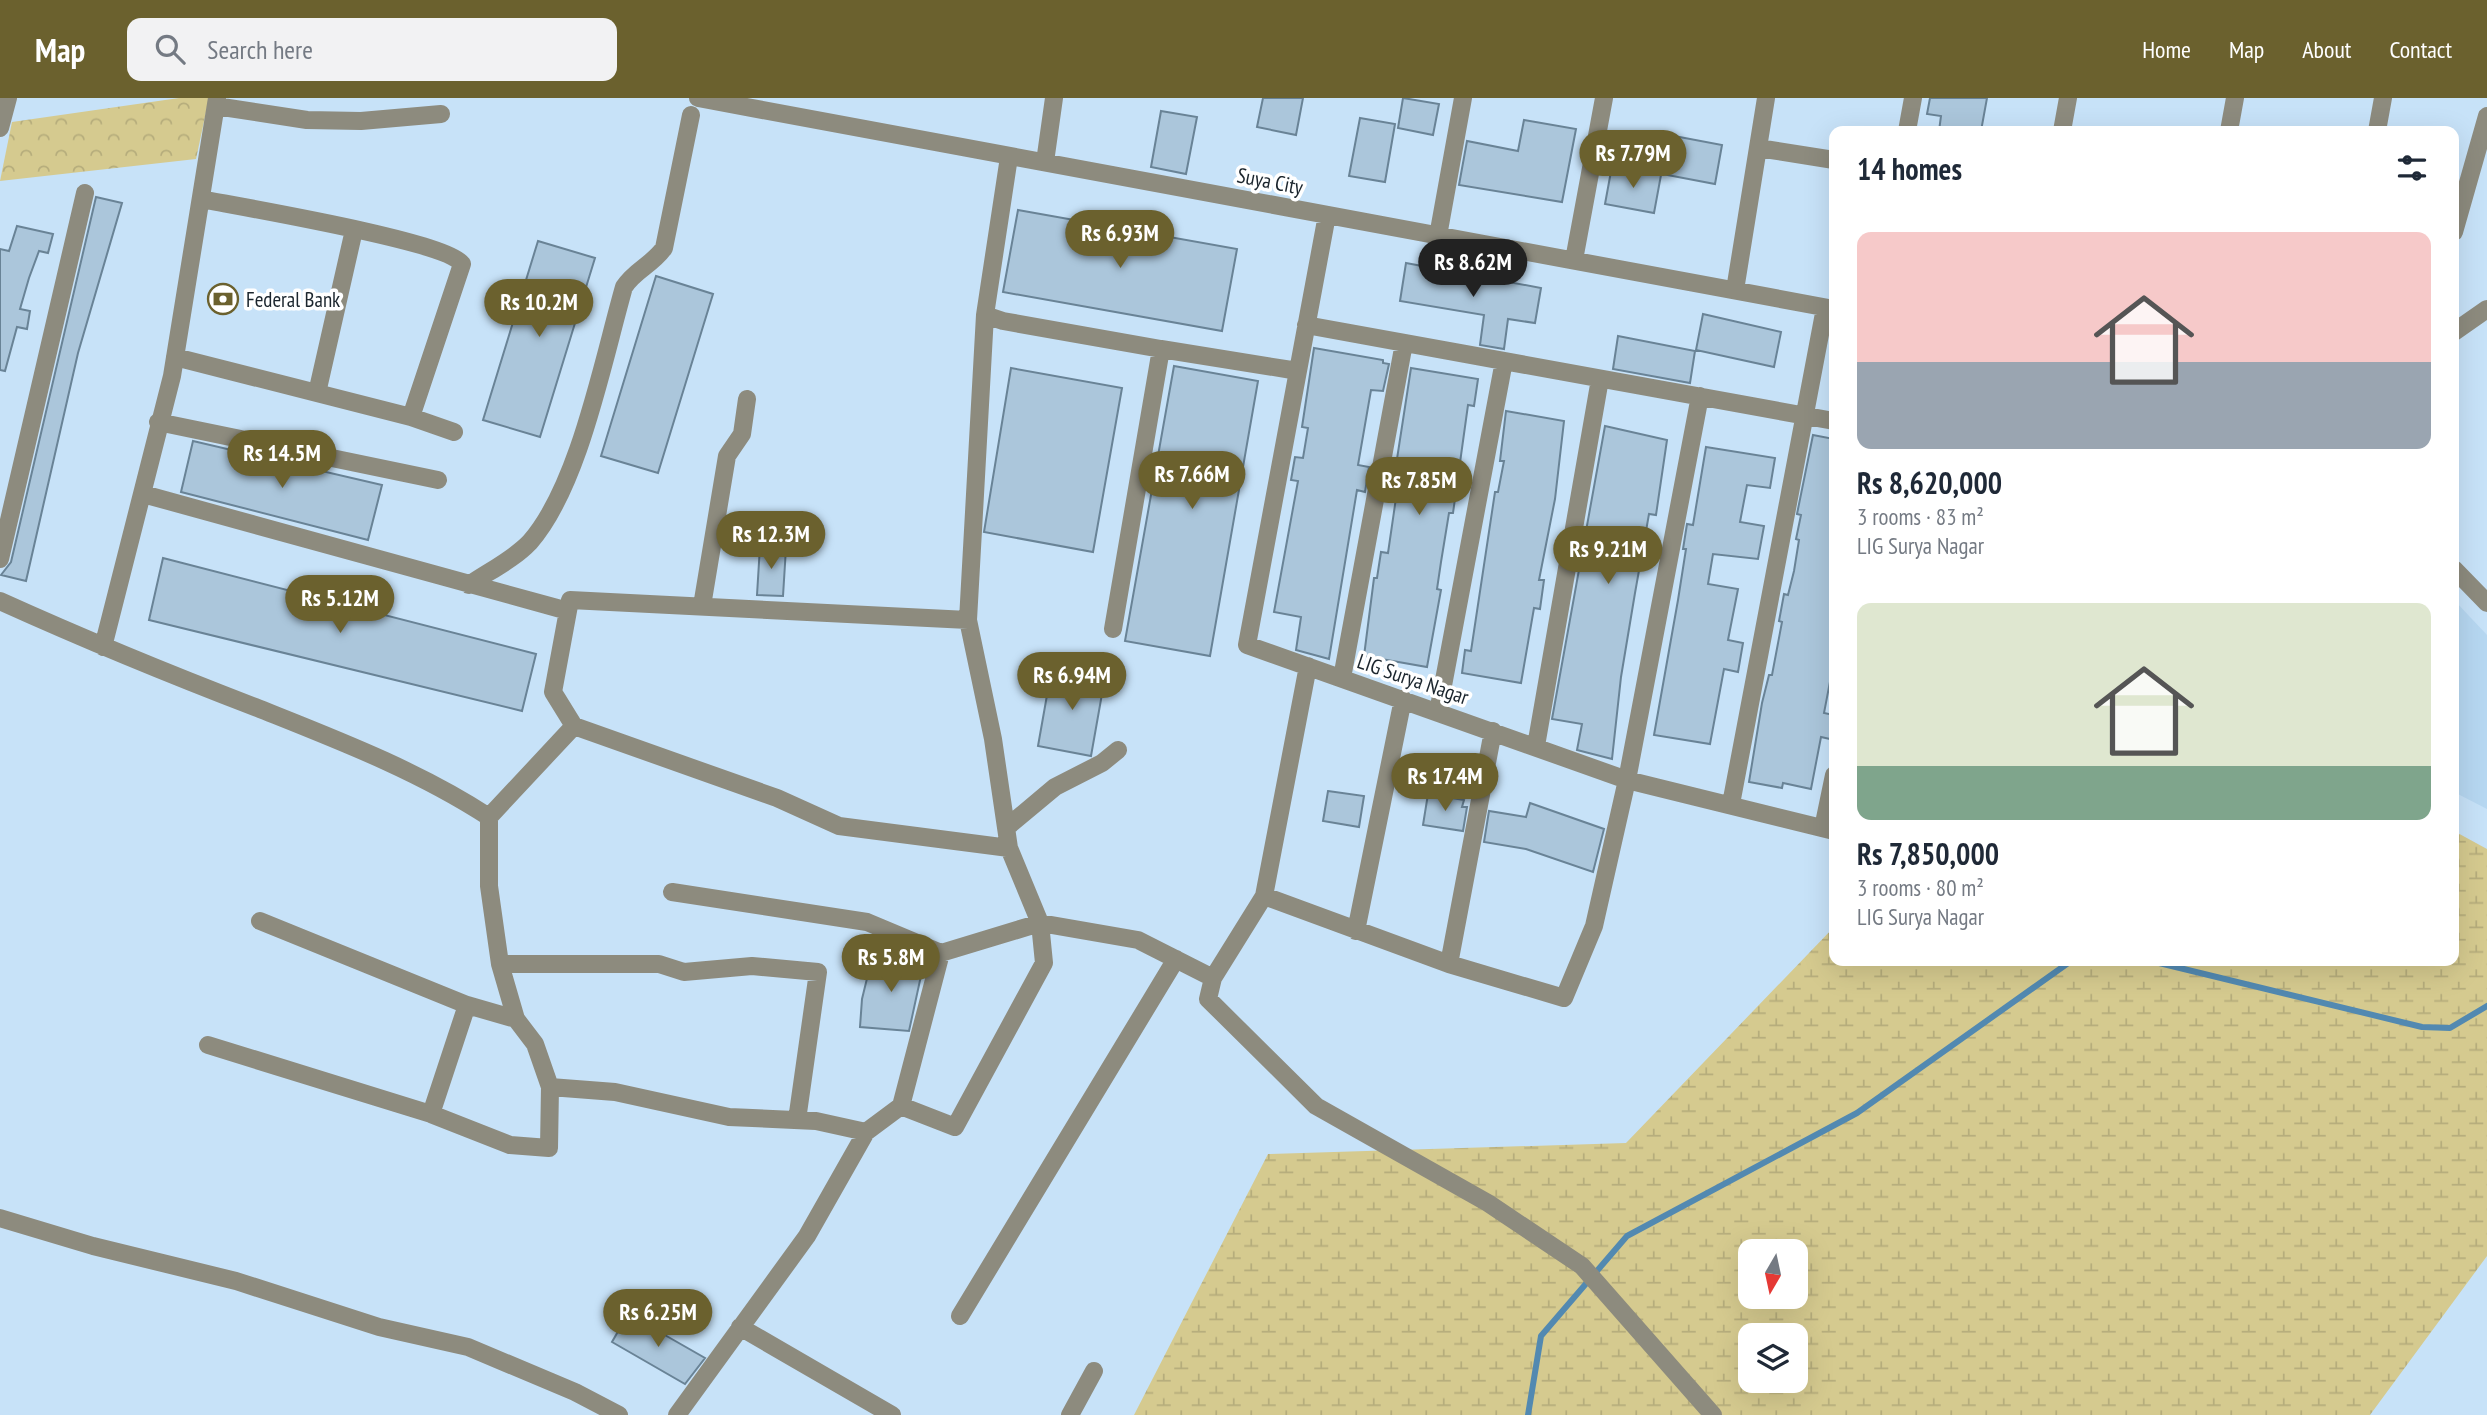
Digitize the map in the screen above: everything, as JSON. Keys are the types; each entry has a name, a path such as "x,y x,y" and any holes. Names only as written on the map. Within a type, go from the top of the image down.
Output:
{"street":[{"path":"0,128 8,98"},
{"name":"Suya City","path":"698,98 1829,309"},
{"path":"1045,162 1054,98"},
{"path":"1438,236 1463,98"},
{"path":"1574,260 1604,98"},
{"path":"1735,290 1766,98"},
{"path":"1908,126 1913,98"},
{"path":"2063,126 2068,98"},
{"path":"2230,126 2235,98"},
{"path":"2378,126 2383,98"},
{"path":"103,647 175,357 217,102 307,120 361,121 440,114"},
{"path":"469,584 508,561 530,541 559,494 573,463 624,287 631,277 654,262 664,248 691,115"},
{"path":"2459,214 2487,116"},
{"path":"1758,148 1829,159"},
{"path":"901,1106 956,1127 1044,963 1040,922 1009,848 993,739 968,620 985,315 1009,157"},
{"path":"0,559 85,193"},
{"path":"201,199 354,230 448,253 462,264 411,417"},
{"name":"LIG Surya Nagar","path":"1327,215 1247,645 1627,780 1828,830"},
{"path":"317,393 354,230"},
{"path":"1731,804 1804,415 1829,309"},
{"path":"2459,329 2487,309"},
{"path":"985,315 1003,321 1298,371"},
{"path":"1306,326 1829,420"},
{"path":"1342,678 1404,343"},
{"path":"1113,629 1161,349"},
{"path":"175,357 411,417 454,432"},
{"path":"1438,712 1504,361"},
{"path":"1536,746 1600,379"},
{"path":"1264,896 1449,964 1564,998 1594,926 1627,780 1700,397"},
{"path":"702,606 727,456 742,434 747,399"},
{"path":"158,422 438,480"},
{"path":"143,494 568,611"},
{"path":"2459,574 2487,603"},
{"path":"968,620 570,600 553,692 574,726 776,798 839,826 1009,848"},
{"path":"0,601 103,647 368,752 454,794 489,817"},
{"path":"1308,666 1264,896 1213,978 1208,999 1316,1106 1488,1203 1582,1266 1713,1415"},
{"path":"1356,931 1403,699"},
{"path":"208,1045 430,1114 510,1145 549,1147 550,1087 535,1044 516,1019 500,964 489,886 489,817 574,726"},
{"path":"1449,964 1493,731"},
{"path":"1006,828 1055,787 1102,763 1118,750"},
{"path":"672,892 867,922 941,953 1040,922 1138,940 1213,978"},
{"path":"260,921 467,1005 516,1019"},
{"path":"677,1415 807,1236 866,1132 901,1106 941,953"},
{"path":"960,1315 1176,959"},
{"path":"500,964 659,964 684,972 752,966 818,972 797,1120"},
{"path":"430,1114 467,1005"},
{"path":"550,1087 615,1092 729,1117 797,1120 866,1132"},
{"path":"0,1218 93,1246 236,1281 379,1328 468,1347 575,1392 619,1415"},
{"path":"740,1327 892,1415"},
{"path":"1070,1415 1094,1371"}],"shaded area":[{"path":"2459,605 2487,635 2487,809 2459,795"}],"green space":[{"path":"179,98 209,98 196,159 0,181 12,122"},
{"path":"2459,834 2487,849 2487,1256 2370,1415 1134,1415 1268,1154 1626,1143 1829,932 1829,966 2459,966"}],"building":[{"path":"1263,98 1303,98 1296,135 1257,127"},
{"path":"1403,98 1439,104 1433,135 1398,128"},
{"path":"1930,98 1987,98 1982,126 1940,126 1941,116 1927,114"},
{"path":"1161,111 1197,117 1186,174 1151,167"},
{"path":"1360,118 1395,124 1385,182 1349,176"},
{"path":"1524,120 1576,129 1562,202 1459,185 1467,141 1518,151"},
{"path":"1669,135 1722,145 1715,184 1662,174"},
{"path":"1612,166 1661,175 1654,213 1605,204"},
{"path":"96,197 122,203 78,353 26,581 1,575 11,562"},
{"path":"1018,210 1237,249 1222,331 1003,292"},
{"path":"17,226 53,234 48,253 39,251 29,278 20,309 30,311 27,329 17,327 5,371 0,370 0,249 9,251"},
{"path":"538,241 595,258 540,437 483,420"},
{"path":"1406,263 1541,288 1535,323 1508,319 1504,349 1480,345 1484,315 1400,301"},
{"path":"656,276 713,294 658,473 601,456"},
{"path":"1703,314 1781,332 1774,367 1696,350"},
{"path":"1618,336 1695,351 1690,383 1613,369"},
{"path":"1314,348 1383,360 1383,363 1389,364 1383,391 1371,390 1358,465 1369,467 1365,492 1357,490 1329,659 1296,650 1301,617 1274,612 1298,481 1291,480 1295,457 1303,458 1308,428 1302,427"},
{"path":"1174,366 1258,381 1210,656 1125,641"},
{"path":"1011,368 1122,388 1093,552 984,532"},
{"path":"1411,368 1478,379 1474,406 1468,405 1453,513 1449,513 1441,562 1437,589 1441,590 1427,667 1364,656 1374,578 1377,578 1381,552 1388,553 1396,498 1387,495 1392,471 1395,472"},
{"path":"1506,411 1564,421 1555,499 1539,580 1544,580 1540,609 1534,608 1521,683 1462,673 1465,650 1471,651 1495,492 1498,492 1504,461 1500,461"},
{"path":"1605,426 1667,440 1656,515 1649,514 1635,593 1621,677 1612,759 1577,750 1582,724 1552,719"},
{"path":"1813,435 1829,438 1829,687 1824,713 1829,714 1829,739 1821,737 1811,789 1783,783 1782,788 1749,782 1762,703 1769,675 1772,675 1782,622 1779,621 1784,594 1788,595 1794,571 1801,515 1797,514"},
{"path":"193,441 382,485 368,540 181,492"},
{"path":"1706,447 1775,458 1770,488 1747,485 1740,522 1764,526 1758,559 1713,554 1708,584 1738,589 1728,640 1743,643 1738,672 1724,669 1710,744 1654,735 1686,549 1683,549 1687,524 1693,525"},
{"path":"760,546 786,548 783,596 757,595"},
{"path":"163,558 536,654 522,711 149,620"},
{"path":"1052,667 1105,677 1091,756 1038,746"},
{"path":"1328,791 1364,796 1359,827 1323,821"},
{"path":"1428,794 1464,800 1462,807 1467,807 1463,831 1423,825"},
{"path":"1530,803 1604,829 1593,872 1526,849 1484,842 1489,811 1526,817"},
{"path":"872,958 924,962 909,1031 860,1027 862,999"},
{"path":"628,1314 705,1358 685,1384 612,1342"}],"waterway":[{"path":"1528,1415 1541,1336 1627,1236 1857,1113 2064,966"},
{"path":"2172,966 2422,1027 2450,1028 2487,1006"}],"place":[{"name":"Federal Bank","path":"223,299"}]}
